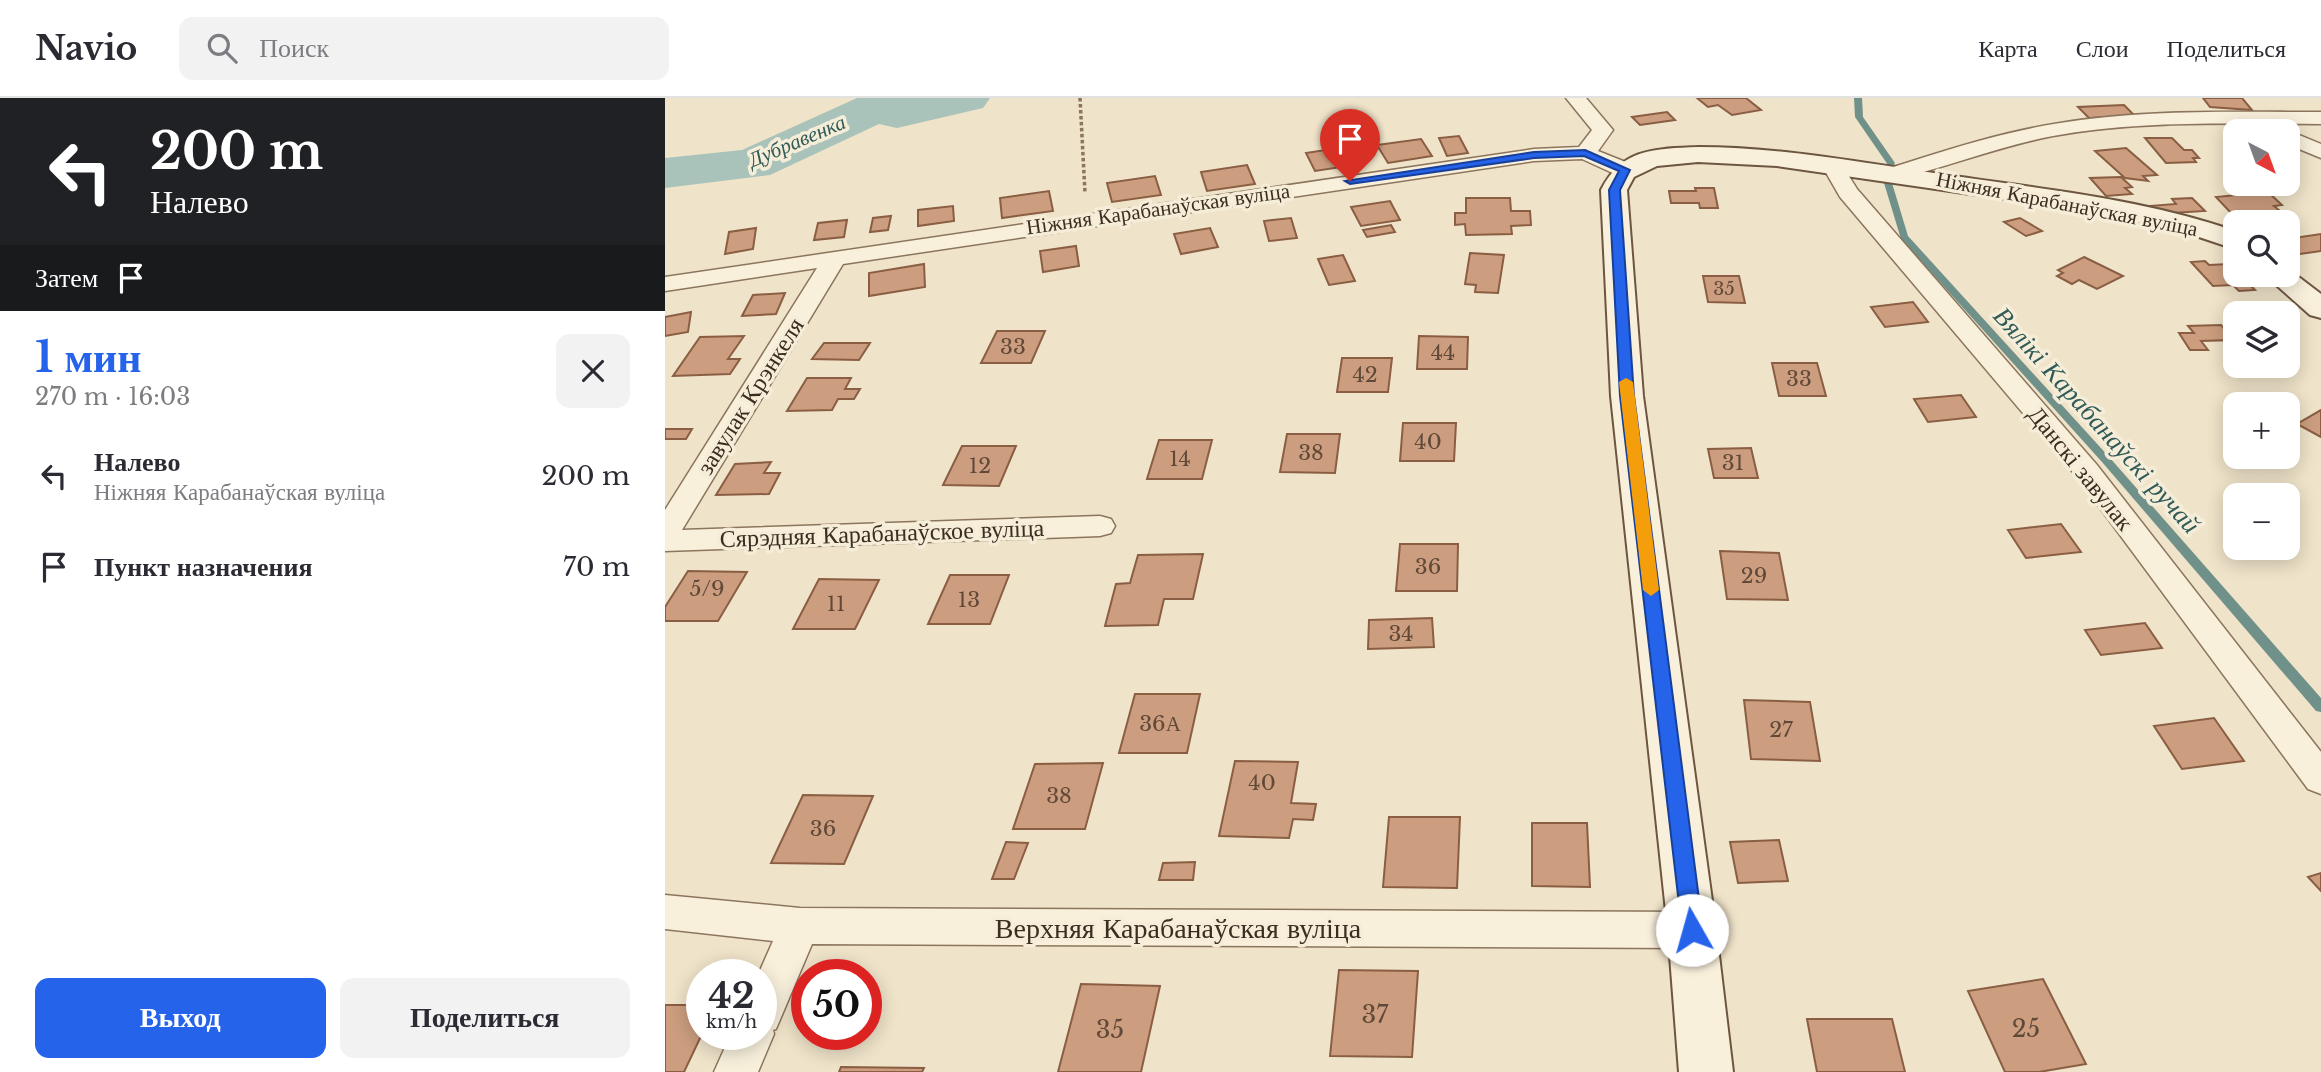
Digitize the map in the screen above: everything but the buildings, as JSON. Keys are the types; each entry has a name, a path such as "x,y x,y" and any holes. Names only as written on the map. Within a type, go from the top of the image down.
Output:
{"main road":[{"name":"Ніжняя Карабанаўская вуліца","path":"1625,170 1647,160 1682,155 1731,154 1832,164 2185,223 2223,237"},
{"path":"1625,170 1615,190 1627,396 1692,930 1706,1072"},
{"path":"2294,287 2321,309"}],"street":[{"path":"1576,98 1603,130 1585,153"},
{"path":"2279,98 2288,119"},
{"name":"Ніжняя Карабанаўская вуліца","path":"2300,125 2321,118"},
{"name":"Ніжняя Карабанаўская вуліца","path":"1898,173 1953,155 2078,126 2144,120 2223,123"},
{"path":"2300,134 2321,152"},
{"name":"Ніжняя Карабанаўская вуліца","path":"665,284 1087,219 1534,155 1585,153 1625,170"},
{"name":"Данскі завулак","path":"1832,164 1848,192 2087,471 2321,779"},
{"name":"завулак Крэнкеля","path":"665,534 834,259"},
{"name":"Сярэдняя Карабанаўское вуліца","path":"665,541 1100,526"},
{"name":"Верхняя Карабанаўская вуліца","path":"665,912 800,926 1692,930"},
{"path":"777,978 800,926"},
{"path":"736,1072 746,1050"}],"path":[{"path":"1080,98 1087,219"}],"waterway":[{"name":"Дубравенка","path":"665,173 752,164 876,107 897,114 967,98"},
{"name":"Вялікі Карабанаўскі ручай","path":"1858,98 1859,117 1891,163"},
{"name":"Вялікі Карабанаўскі ручай","path":"1888,183 1904,237 2106,460 2321,707"}],"slow traffic":[{"path":"1626,382 1651,590"}],"route":[{"path":"1350,181 1534,155 1585,153 1625,170 1615,190 1627,396 1692,930"}]}
